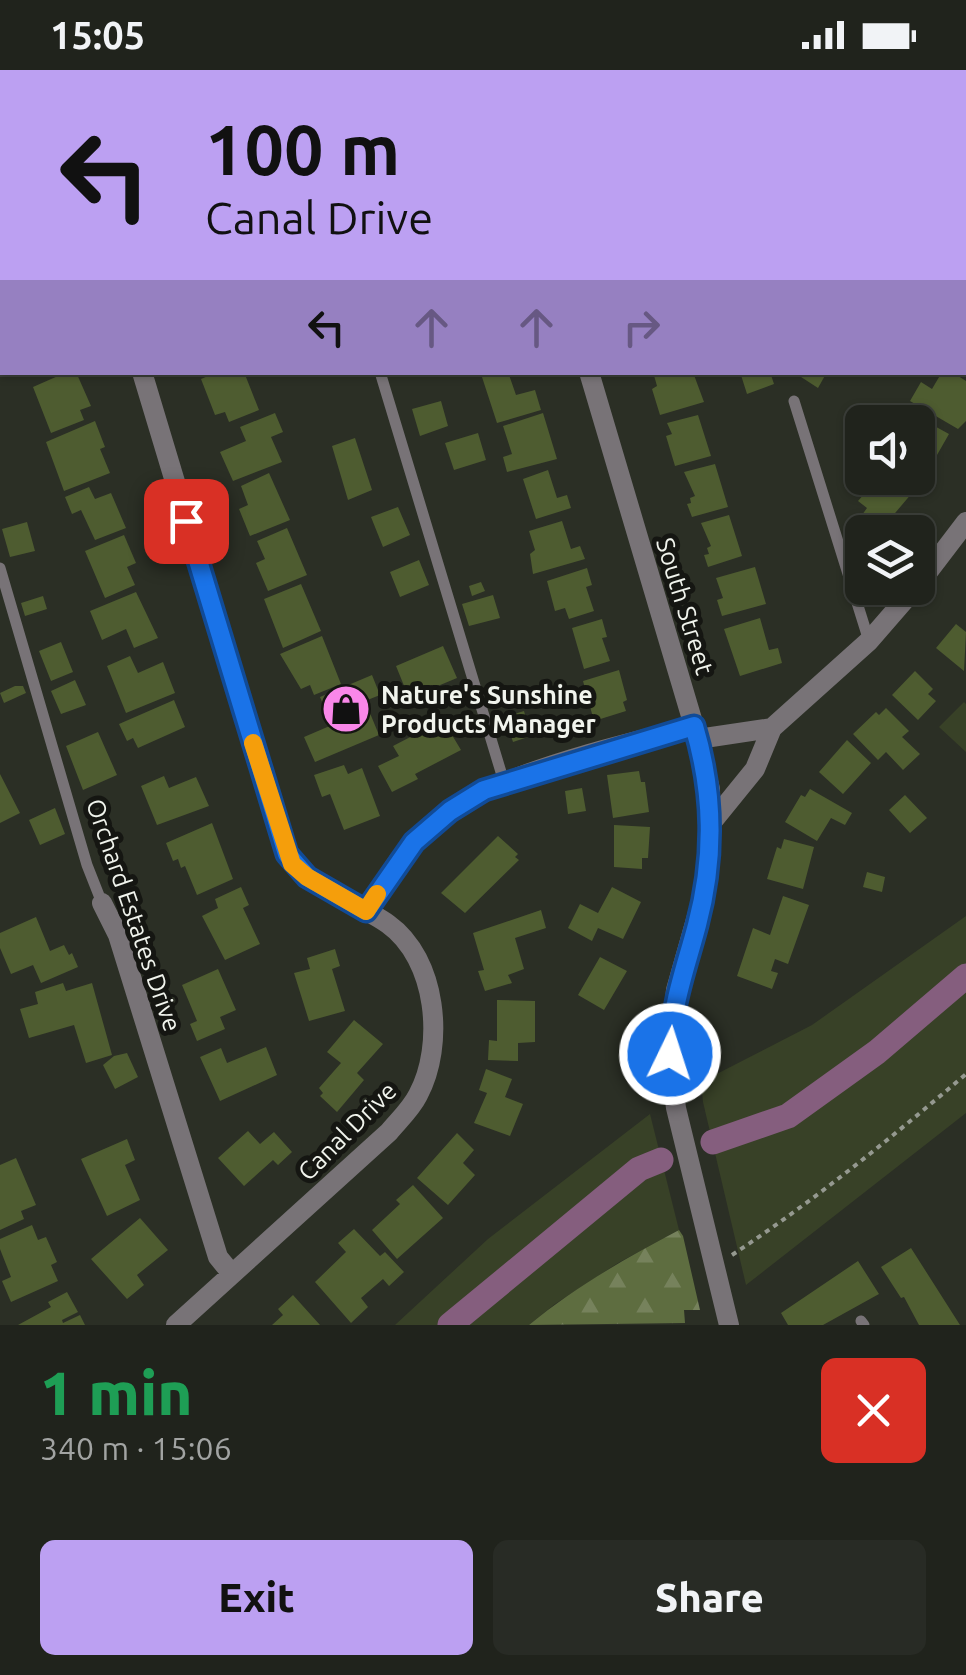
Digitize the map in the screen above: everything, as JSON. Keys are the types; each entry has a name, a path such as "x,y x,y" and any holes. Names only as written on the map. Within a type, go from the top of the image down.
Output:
{"street":[{"name":"Canal Drive","path":"143,375 287,854 307,877 400,934 426,985 433,1032 426,1076 416,1099 389,1132 176,1325"},
{"name":"South Street","path":"590,375 710,790 712,822 707,881 672,1009 670,1054 676,1108 729,1325"},
{"path":"935,562 966,522"},
{"path":"712,822 755,769 772,728 869,641 900,605"},
{"path":"366,911 421,835 465,801 504,782 696,732 772,728"},
{"name":"Orchard Estates Drive","path":"102,903 118,936 218,1256 232,1274"}],"lane":[{"path":"381,375 504,782"},
{"path":"794,401 869,641"},
{"name":"Orchard Estates Drive","path":"0,568 87,865 102,903"}],"path":[{"path":"715,1265 792,1216 864,1162 966,1074"}],"green space":[{"path":"966,704 966,752 939,727"},
{"path":"966,916 966,1113 746,1285 701,1082 812,1025"},
{"path":"650,1114 679,1230 618,1263 529,1325 395,1325 488,1239"},
{"path":"679,1230 700,1310 684,1310 685,1323 529,1325 601,1274"}],"building":[{"path":"60,375 77,375 91,406 80,410 84,420 51,433 33,387"},
{"path":"210,375 245,375 259,410 229,422 225,412 215,415 201,379"},
{"path":"509,375 516,395 535,390 541,410 497,423 482,377"},
{"path":"654,375 694,375 704,402 660,415 652,389 657,386"},
{"path":"741,375 771,375 774,384 747,394"},
{"path":"798,375 825,375 818,388"},
{"path":"940,375 957,375 966,381 966,421 958,429 935,416 935,405 910,401 921,382 932,389"},
{"path":"441,401 448,426 420,436 412,409"},
{"path":"275,413 283,432 271,437 282,462 233,481 220,452 246,441 240,427"},
{"path":"543,413 557,459 507,472 503,457 512,454 503,426"},
{"path":"698,415 711,456 675,466 666,436 672,434 667,423"},
{"path":"95,421 110,473 64,491 46,442"},
{"path":"935,426 949,434 935,458"},
{"path":"478,433 486,460 454,470 445,443"},
{"path":"355,438 372,490 348,500 332,446"},
{"path":"715,464 728,507 692,517 687,504 695,496 684,472"},
{"path":"548,470 557,498 567,495 571,508 536,519 523,479"},
{"path":"269,473 290,520 250,536 239,509 248,505 241,486"},
{"path":"89,487 95,499 111,493 126,528 95,540 81,510 72,514 65,497"},
{"path":"863,495 910,495 893,515 862,515 867,508 858,501"},
{"path":"398,507 410,535 383,547 371,517"},
{"path":"729,515 742,556 708,567 704,555 709,554 707,548 711,546 701,523"},
{"path":"562,521 571,549 580,546 585,559 533,574 530,554 535,550 529,531"},
{"path":"27,522 35,551 10,557 2,529"},
{"path":"287,528 307,575 268,591 256,563 265,559 257,541"},
{"path":"124,535 136,563 127,567 135,585 105,598 85,551"},
{"path":"419,560 429,585 400,597 390,572"},
{"path":"755,567 766,604 722,616 717,600 723,598 716,578"},
{"path":"587,568 592,585 586,587 594,611 569,619 565,608 555,611 547,581"},
{"path":"481,582 485,591 472,596 469,586"},
{"path":"301,584 321,631 283,648 264,599"},
{"path":"136,592 158,638 134,648 126,629 102,640 90,611"},
{"path":"493,595 500,618 469,626 462,604"},
{"path":"43,596 47,609 25,616 21,603"},
{"path":"760,618 769,650 778,648 782,663 740,676 724,629"},
{"path":"602,619 607,637 602,638 610,661 584,669 572,628"},
{"path":"956,624 966,632 964,671 936,648"},
{"path":"322,636 341,684 314,695 310,685 301,689 280,654"},
{"path":"61,642 73,672 51,681 39,651"},
{"path":"443,646 457,678 409,698 396,666"},
{"path":"130,656 138,673 163,662 175,693 126,713 107,666"},
{"path":"619,670 626,711 594,721 583,681"},
{"path":"915,671 933,689 928,694 936,701 918,720 892,695"},
{"path":"372,675 380,695 365,701 379,735 315,762 304,737 332,725 320,697"},
{"path":"75,680 86,705 61,714 51,691"},
{"path":"23,686 26,693 4,703 0,693"},
{"path":"174,700 185,727 138,748 133,738 127,741 119,724"},
{"path":"886,708 909,731 902,737 920,754 903,770 886,752 878,760 853,734 876,712 879,715"},
{"path":"524,711 531,736 513,742 505,717"},
{"path":"443,720 461,750 415,774 418,779 392,792 378,766 399,756 393,746"},
{"path":"98,732 117,775 83,790 66,746"},
{"path":"847,740 871,763 843,794 819,772"},
{"path":"344,765 348,774 362,768 380,816 344,830 330,794 322,797 314,775"},
{"path":"639,771 641,782 645,782 649,812 613,818 607,775"},
{"path":"0,774 20,813 0,823"},
{"path":"164,776 169,788 196,777 209,806 157,825 141,786"},
{"path":"582,788 586,811 568,814 565,791"},
{"path":"810,789 852,813 845,825 831,818 817,841 785,822 801,795 805,797"},
{"path":"905,795 927,818 910,833 889,810"},
{"path":"55,808 65,834 40,845 29,820"},
{"path":"212,823 233,879 197,895 185,866 181,868 178,859 173,861 166,843"},
{"path":"614,825 650,827 648,858 642,858 642,869 614,867"},
{"path":"498,836 518,854 515,857 519,860 465,913 441,893"},
{"path":"784,839 814,847 803,889 767,879 777,847 781,849"},
{"path":"867,872 885,877 882,892 863,887"},
{"path":"241,887 249,905 243,908 260,944 225,960 202,916 218,908 215,899"},
{"path":"612,887 641,902 623,939 598,928 592,941 568,928 580,904 598,913"},
{"path":"783,896 809,905 788,964 775,959 771,971 778,973 772,989 737,976 753,928 770,935"},
{"path":"541,910 546,928 515,938 524,969 508,975 512,983 485,991 478,971 484,970 473,933"},
{"path":"36,917 50,951 64,945 78,967 41,983 33,965 11,974 0,948 0,933"},
{"path":"335,949 340,966 332,969 345,1011 309,1021 294,973 310,969 307,958"},
{"path":"600,957 627,971 604,1010 578,995"},
{"path":"218,969 236,1010 220,1017 225,1029 197,1041 190,1024 197,1021 182,985"},
{"path":"63,983 66,991 92,983 112,1055 86,1063 74,1025 29,1038 20,1009 38,1004 35,992"},
{"path":"497,1000 535,1001 535,1042 518,1043 518,1061 488,1060 489,1040 497,1041"},
{"path":"354,1020 383,1044 357,1073 364,1080 337,1112 320,1096 323,1093 319,1088 341,1063 327,1052"},
{"path":"266,1047 277,1075 220,1101 200,1057 221,1048 227,1063"},
{"path":"127,1053 138,1077 115,1089 103,1065 114,1056"},
{"path":"486,1069 512,1079 505,1097 523,1104 510,1136 474,1123 487,1093 479,1090"},
{"path":"248,1131 260,1144 274,1132 292,1152 278,1165 273,1160 244,1186 218,1158"},
{"path":"457,1133 474,1150 463,1163 475,1175 448,1205 417,1178"},
{"path":"127,1139 135,1160 125,1165 140,1200 107,1216 81,1159"},
{"path":"16,1158 36,1205 21,1211 24,1219 0,1230 0,1165"},
{"path":"413,1185 443,1218 397,1259 372,1230 400,1204 396,1200"},
{"path":"140,1218 168,1250 137,1275 144,1285 127,1299 91,1259"},
{"path":"32,1225 38,1240 46,1237 57,1262 51,1265 58,1281 11,1302 2,1281 11,1277 0,1239"},
{"path":"354,1229 380,1256 385,1252 404,1272 389,1286 383,1279 361,1298 368,1307 351,1323 315,1282 346,1252 338,1243"},
{"path":"911,1248 960,1325 919,1325 881,1267"},
{"path":"858,1261 879,1294 823,1325 788,1325 781,1313"},
{"path":"67,1292 78,1312 62,1320 63,1323 80,1315 85,1325 18,1325 51,1307 48,1302"},
{"path":"293,1295 320,1325 272,1325 283,1315 278,1309"}],"waterway":[{"path":"713,1142 788,1116 877,1052 966,976"},
{"path":"450,1325 639,1169 661,1160"}],"slow traffic":[{"path":"253,743 292,864 366,911 377,894"}],"place":[{"name":"Nature's Sunshine Products Manager","path":"346,709"}],"route":[{"path":"186,521 287,854 307,877 366,911 414,842 450,811 484,790 694,726 710,790 710,858 697,926 672,1009 670,1054"}]}
